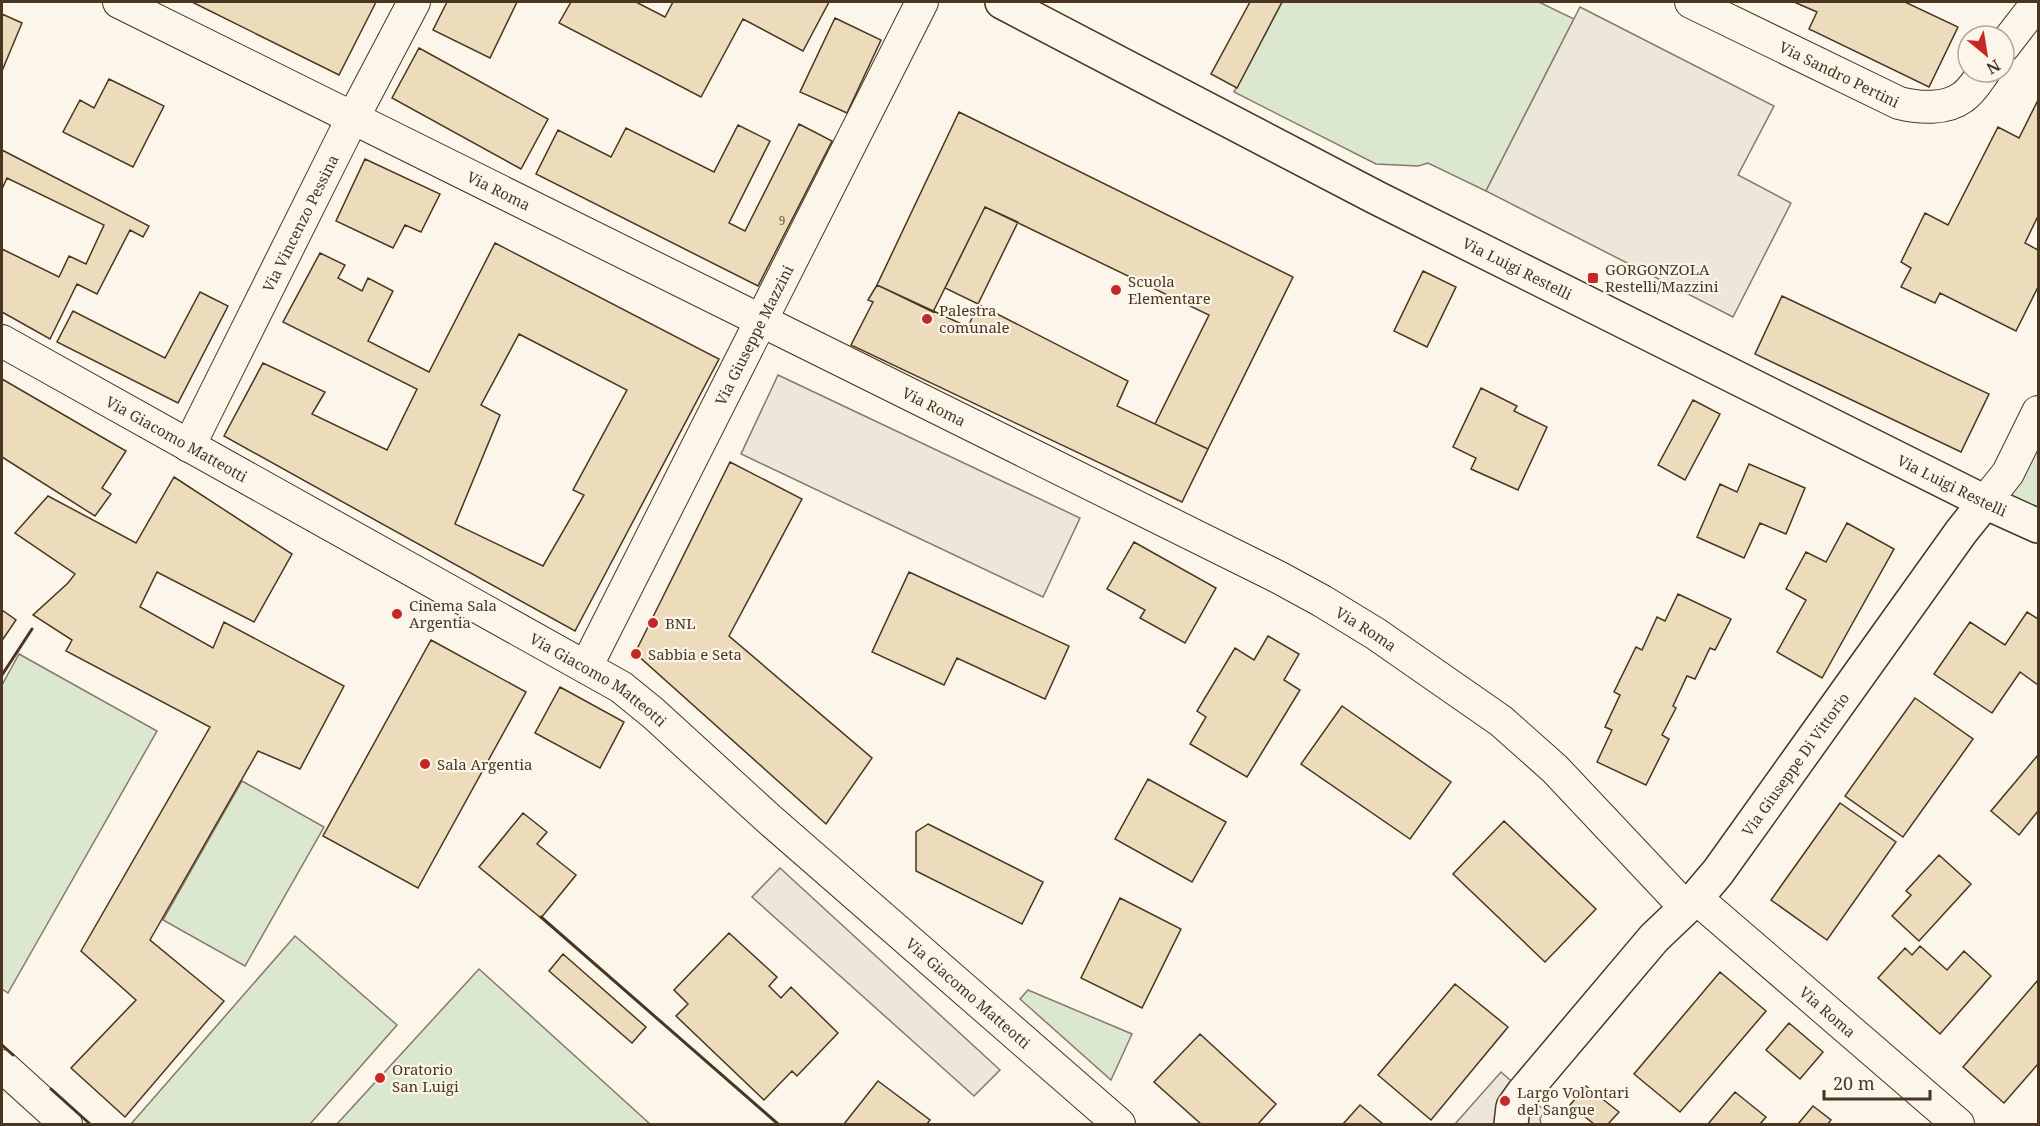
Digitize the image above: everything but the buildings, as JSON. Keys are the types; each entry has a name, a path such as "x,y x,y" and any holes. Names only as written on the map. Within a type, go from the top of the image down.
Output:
{"street":[{"name":"Via Roma","path":"119,2 1278,577 1351,618 1501,721 1555,769 1691,903 1958,1125"},
{"name":"Via Vincenzo Pessina","path":"189,446 353,118 414,2"},
{"name":"Via Giuseppe Mazzini","path":"586,667 922,2"},
{"name":"Via Luigi Restelli","path":"1002,2 1377,198 1985,502 2038,526"},
{"name":"Via Sandro Pertini","path":"1691,2 1899,103 1930,107 1959,100 1975,84"},
{"path":"2016,30 2038,2"},
{"name":"Via Giacomo Matteotti","path":"2,341 617,685 653,713 769,819 1119,1125"},
{"name":"Via Giuseppe Di Vittorio","path":"1511,1125 1513,1107 1523,1093 1654,938 1691,903 1738,846 1961,532 2008,473 2038,412"},
{"path":"2,1066 66,1125"}],"green space":[{"path":"1282,2 1539,2 1574,19 1486,191 1428,163 1418,166 1376,164 1234,92"},
{"path":"2038,399 2038,521 1986,497"},
{"path":"19,654 157,731 8,993 2,989 2,685"},
{"path":"242,781 324,827 245,966 163,920"},
{"path":"295,936 397,1025 310,1124 131,1124"},
{"path":"479,969 650,1124 337,1124"},
{"path":"1028,990 1132,1034 1111,1080 1020,999"}],"shaded area":[{"path":"1580,7 1774,106 1738,175 1791,203 1733,317 1486,191"},
{"path":"778,375 1080,518 1043,597 741,454"},
{"path":"780,868 1000,1070 974,1096 752,897"},
{"name":"Largo Volontari del Sangue","path":"1501,1072 1544,1110 1540,1119 1541,1124 1455,1124"}],"wall":[{"path":"2,675 32,629"},
{"path":"541,917 778,1124"},
{"path":"2,1045 13,1055"},
{"path":"51,1089 90,1124"}],"place":[{"name":"GORGONZOLA Restelli/Mazzini","path":"1593,278"},
{"name":"Scuola Elementare","path":"1116,290"},
{"name":"Palestra comunale","path":"927,319"},
{"name":"Cinema Sala Argentia","path":"397,614"},
{"name":"BNL","path":"653,623"},
{"name":"Sabbia e Seta","path":"636,654"},
{"name":"Sala Argentia","path":"425,764"},
{"name":"Oratorio San Luigi","path":"380,1078"},
{"name":"Largo Volontari del Sangue","path":"1505,1101"}]}
